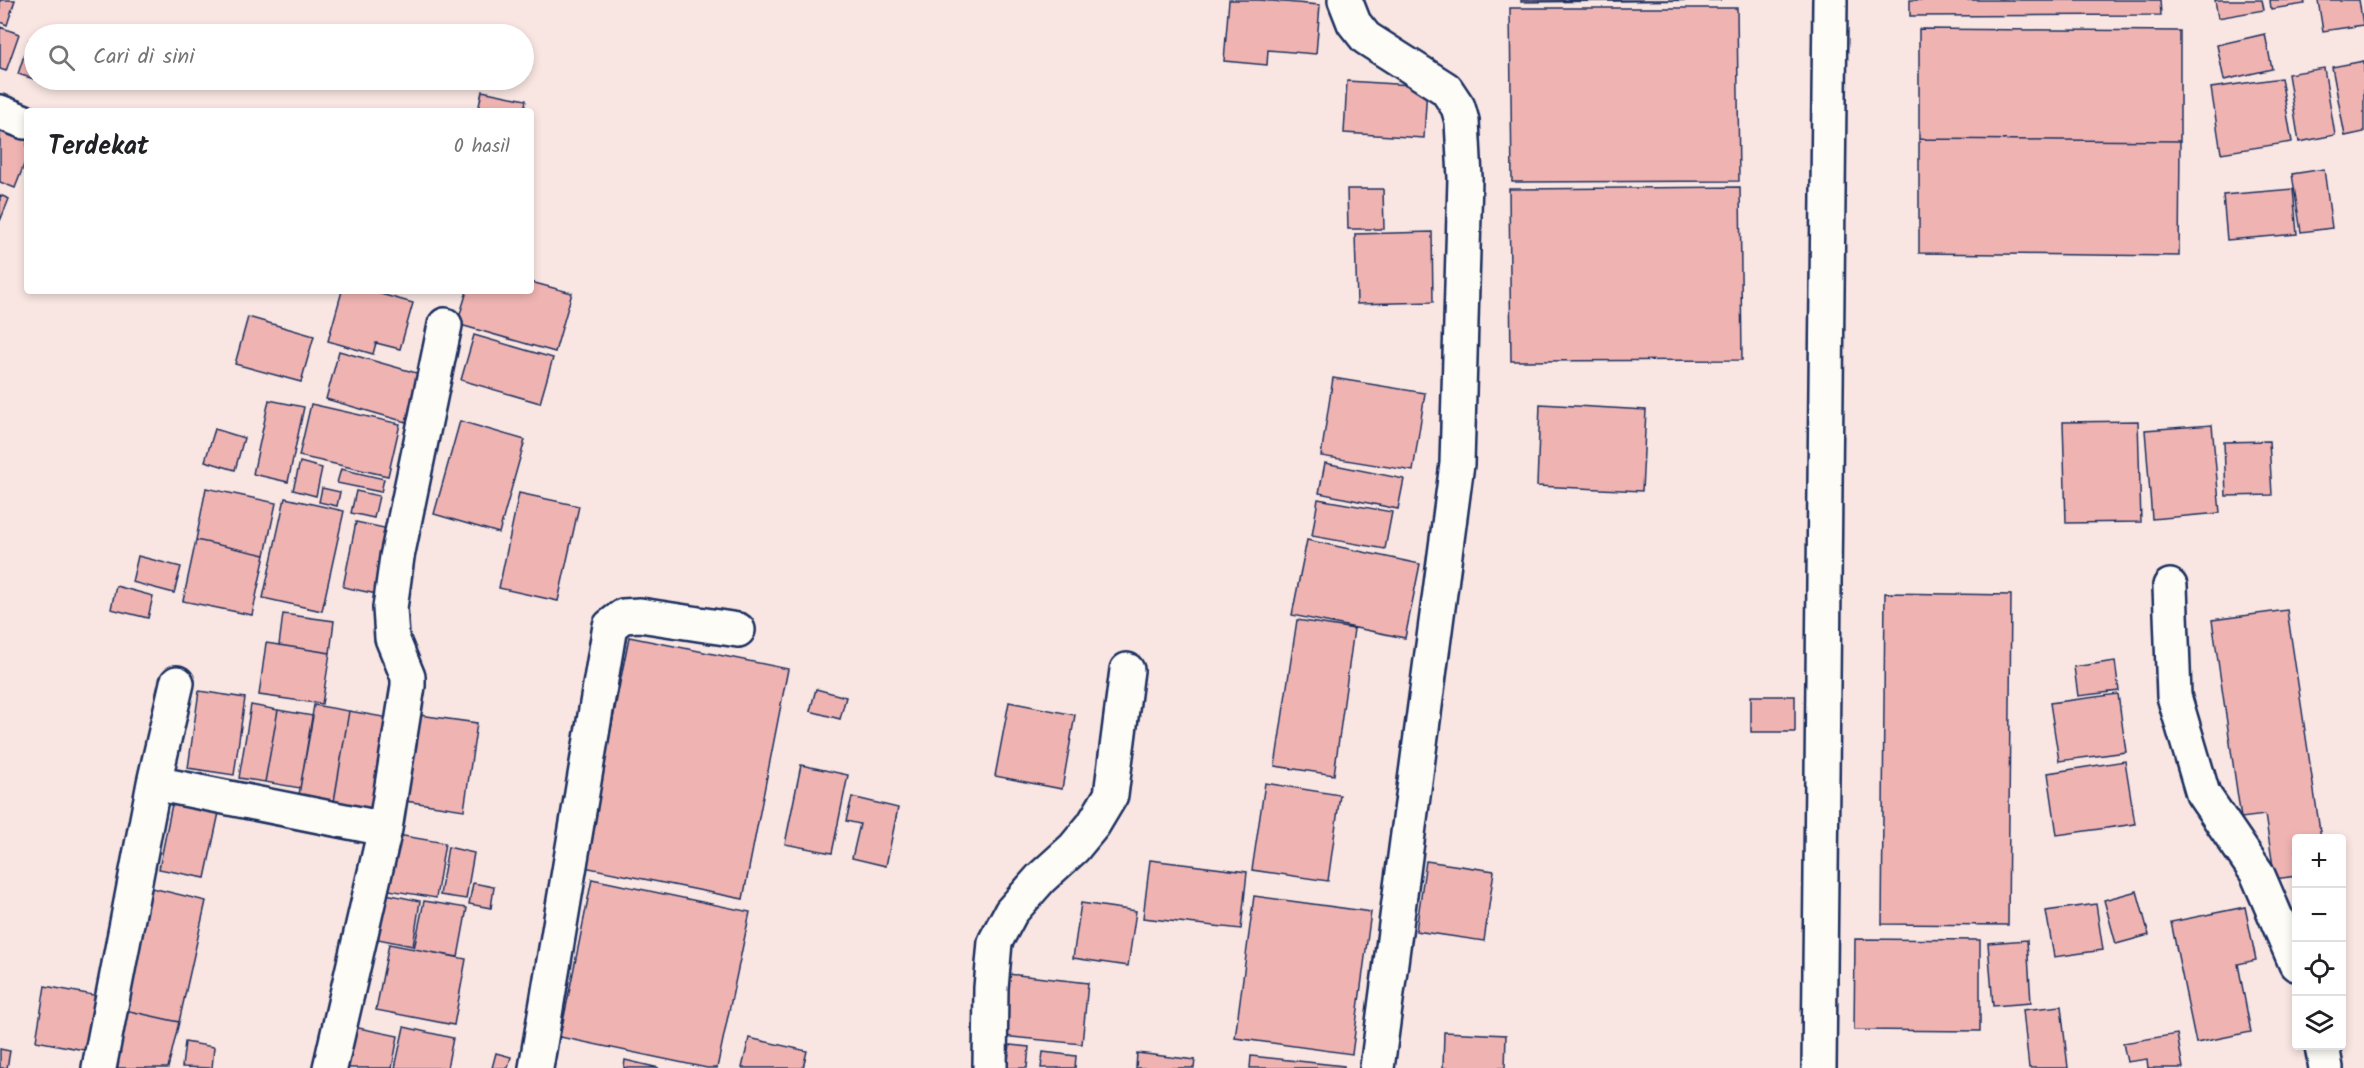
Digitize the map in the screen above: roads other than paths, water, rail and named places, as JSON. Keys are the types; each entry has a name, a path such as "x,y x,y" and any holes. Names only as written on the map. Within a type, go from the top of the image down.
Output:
{"street":[{"path":"1345,0 1354,23 1366,38 1446,89 1458,107 1462,121 1466,178 1457,465 1377,1068"},
{"path":"1819,1068 1830,0"},
{"path":"330,1068 385,829 408,686 408,677 392,638 390,608 397,556 445,325"},
{"path":"2170,586 2174,696 2204,795 2257,873 2292,955"},
{"path":"536,1068 610,626 623,616 640,615 738,630"},
{"path":"990,1068 991,987 995,942 1011,912 1094,825 1111,795 1127,670"},
{"path":"99,1068 154,783 177,683"},
{"path":"154,783 385,829"},
{"path":"2323,1050 2326,1068"}]}
